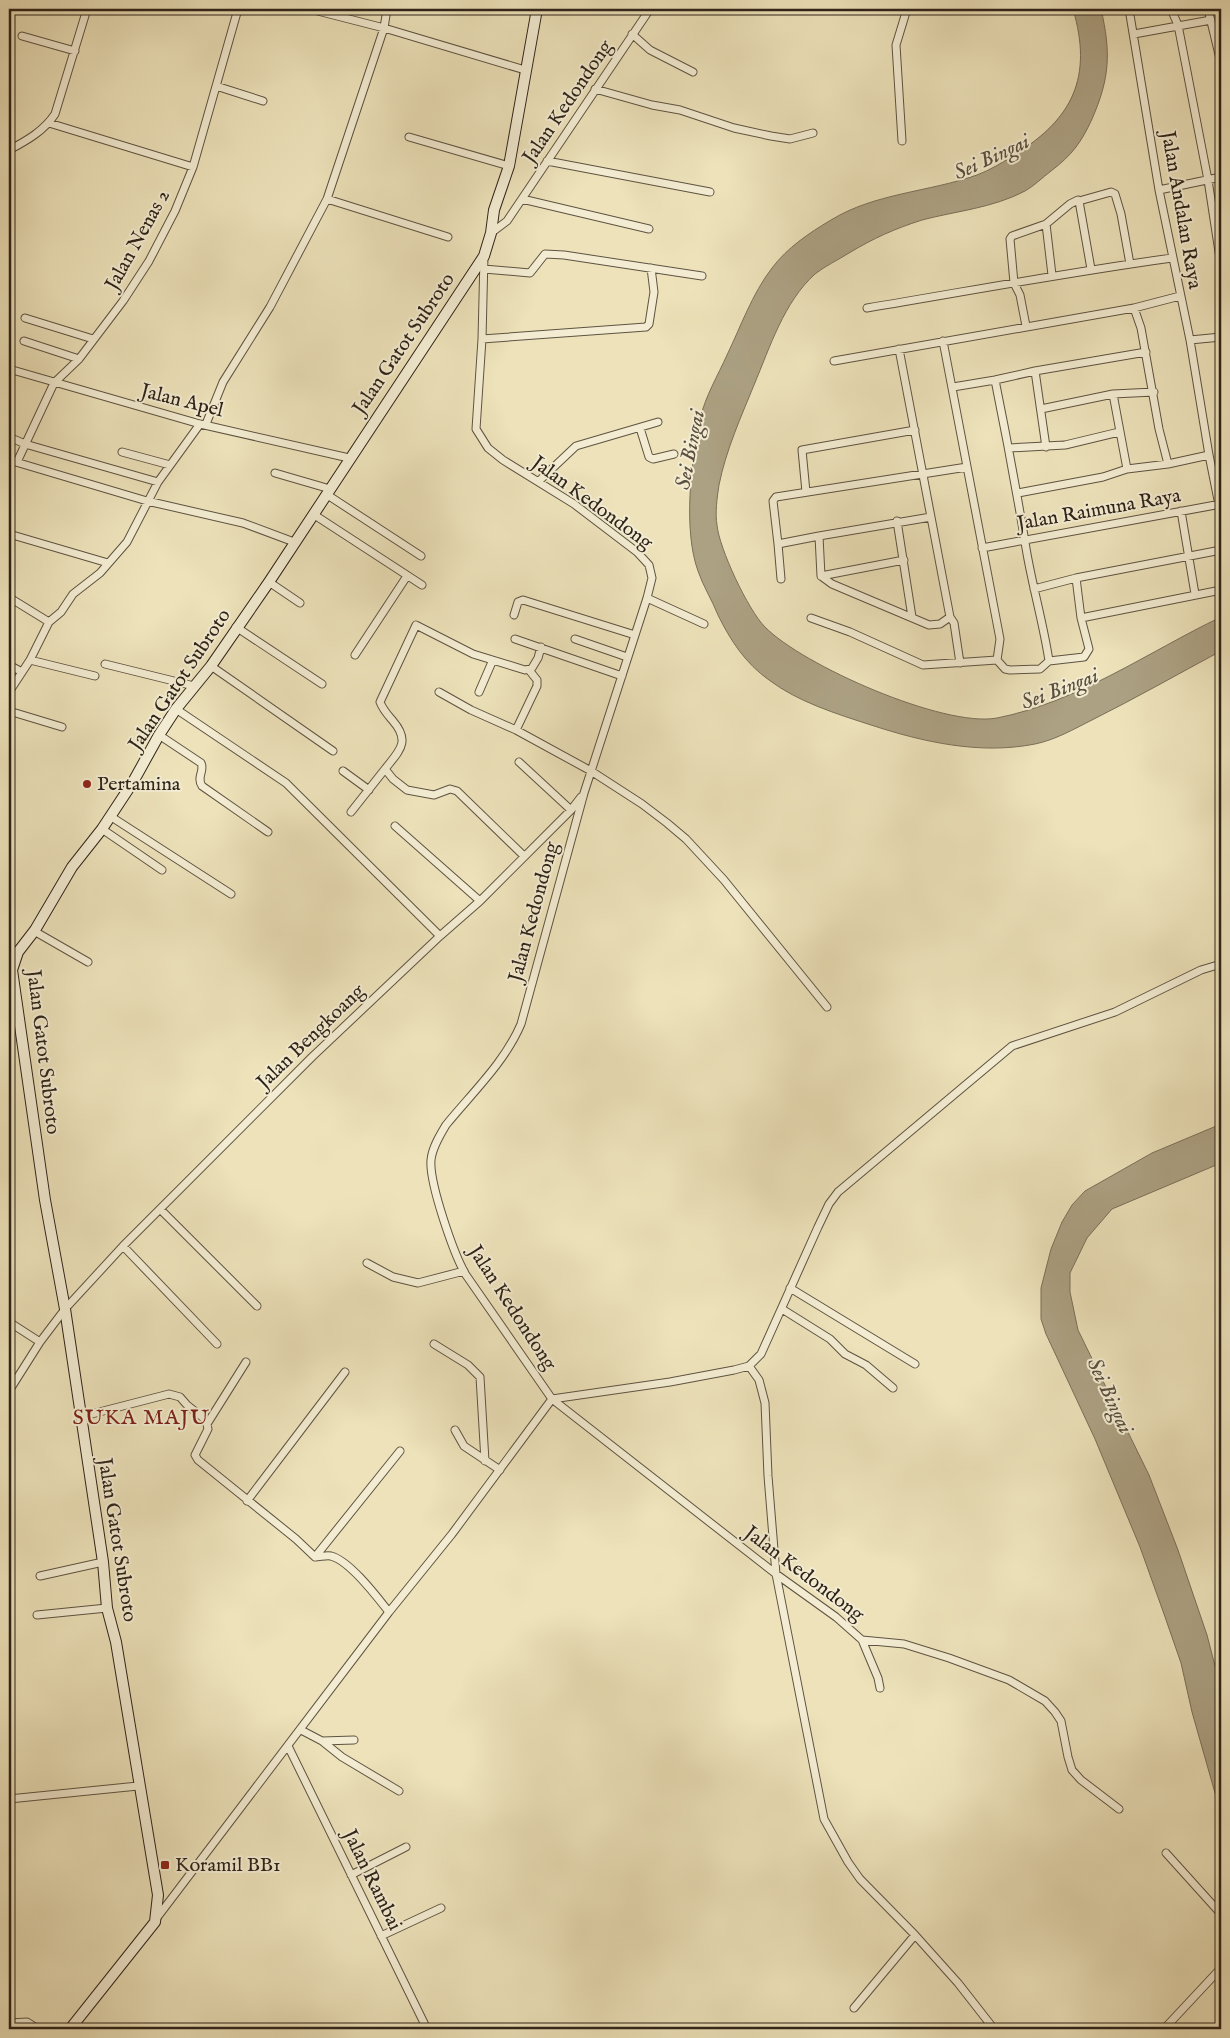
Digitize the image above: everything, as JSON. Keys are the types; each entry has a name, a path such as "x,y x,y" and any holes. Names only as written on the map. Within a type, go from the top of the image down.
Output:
{"main road":[{"name":"Jalan Gatot Subroto","path":"155,1922 158,1895 156,1878 138,1786 116,1642 107,1608 103,1562 64,1309 45,1200 12,970 18,952 34,931 72,867 102,829 133,782 176,709 211,666 236,627 269,582 484,256 491,233 494,210 508,166 538,9"},
{"path":"70,2029 155,1922"}],"street":[{"path":"9,150 26,141 49,123 55,114 67,69 75,51 87,9"},
{"name":"Jalan Nenas 2","path":"17,462 54,383 79,359 123,301 149,261 174,211 193,167 238,9"},
{"path":"310,9 384,28 525,70"},
{"path":"9,692 30,660 49,622 61,612 73,594 100,573 127,542 158,482 203,424 223,382 270,307 327,199 384,28 387,9"},
{"name":"Jalan Kedondong","path":"491,233 507,221 650,9"},
{"path":"902,141 896,45 907,9"},
{"name":"Jalan Andalan Raya","path":"1129,9 1159,190 1190,340 1209,455 1220,504"},
{"path":"1171,9 1178,25 1208,180 1221,265"},
{"path":"1208,9 1221,63"},
{"path":"1134,34 1210,20"},
{"path":"632,34 650,50 693,72"},
{"path":"22,36 75,51"},
{"path":"216,86 263,101"},
{"path":"595,89 652,105 680,110 734,128 771,136 790,139 813,133"},
{"path":"49,123 193,167"},
{"path":"410,137 508,166"},
{"path":"547,161 710,192"},
{"path":"1159,190 1221,177"},
{"path":"1026,326 1020,295 1014,283 1010,239 1012,236 1046,224 1070,204 1111,192 1115,194 1121,214 1130,264"},
{"path":"327,199 448,237"},
{"path":"522,199 649,229"},
{"path":"1079,201 1091,269"},
{"path":"1046,224 1052,275"},
{"path":"484,269 530,273 545,254 702,276"},
{"name":"Jalan Kedondong","path":"484,256 482,339 476,429 488,448 503,460 574,504 637,552 649,565 652,578 584,793 521,1024 514,1041 500,1060 446,1124 439,1136 431,1160 434,1188 456,1258 552,1399 776,1574 836,1617 862,1640 904,1644 930,1652 997,1675 1036,1695 1056,1712 1061,1721 1072,1770 1081,1780 1119,1809"},
{"path":"867,308 1052,275 1172,258"},
{"path":"482,339 646,327 649,324 654,292 651,268"},
{"path":"834,361 1134,308 1180,296"},
{"path":"1134,308 1141,328 1158,422 1168,464"},
{"path":"25,318 93,339"},
{"path":"1190,340 1221,337"},
{"path":"24,341 79,359"},
{"path":"943,341 1000,639 997,660 1005,669 1016,671 1040,669 1049,661 1084,657 1087,653 1088,645 1081,618 1076,578"},
{"path":"899,349 950,617 954,623 960,663"},
{"path":"953,387 1146,352"},
{"name":"Jalan Apel","path":"9,370 203,424 349,458"},
{"path":"1035,371 1046,447"},
{"path":"995,380 1018,493 1024,540 1049,661"},
{"path":"1041,410 1113,394 1154,392"},
{"path":"1113,394 1126,470"},
{"path":"539,481 576,446 658,422"},
{"path":"640,428 649,457 653,459 674,454"},
{"path":"806,492 802,450 915,430"},
{"path":"1009,448 1046,447 1106,437 1120,432"},
{"path":"9,436 25,444 158,482"},
{"path":"122,452 170,465"},
{"path":"1018,493 1103,478 1126,470 1168,464 1209,455"},
{"path":"9,460 147,501 243,523 294,542"},
{"path":"781,579 774,499 806,492 967,467"},
{"path":"275,473 328,492 421,556"},
{"name":"Jalan Raimuna Raya","path":"982,548 1220,504"},
{"path":"1181,511 1195,594"},
{"path":"313,514 422,585"},
{"path":"778,544 897,521 931,517"},
{"path":"897,521 912,617"},
{"path":"9,534 108,564"},
{"path":"819,536 821,576"},
{"path":"1034,589 1076,578 1221,550"},
{"path":"821,576 904,560"},
{"path":"355,655 407,576"},
{"path":"821,576 839,587 929,625 940,624 947,621 950,617"},
{"path":"269,582 300,603"},
{"path":"1081,618 1221,590"},
{"path":"10,598 49,622"},
{"path":"647,598 704,624"},
{"path":"514,615 518,602 523,600 634,635"},
{"path":"811,618 850,632 923,665 997,660"},
{"path":"351,812 398,752 403,737 402,732 383,711 380,702 416,624 492,662 529,670 537,680 537,686 516,730"},
{"path":"236,627 322,684"},
{"path":"515,638 622,676"},
{"path":"576,639 627,657"},
{"path":"529,670 538,658 541,647"},
{"path":"30,660 95,676"},
{"path":"480,692 492,662"},
{"path":"105,664 194,686"},
{"path":"9,665 22,672"},
{"path":"211,666 333,751"},
{"path":"439,692 472,710 516,730 591,771 642,804 686,839 730,886 827,1007"},
{"path":"176,709 286,783 440,936"},
{"path":"9,711 62,727"},
{"path":"159,735 201,763 199,778 202,786 268,832"},
{"path":"519,762 571,810"},
{"path":"385,769 407,790 434,795 450,790 457,791 524,856"},
{"path":"343,771 370,790"},
{"name":"Jalan Bengkoang","path":"9,1391 40,1342 64,1309 123,1246 312,1057 440,936 480,901 571,810 584,793"},
{"path":"110,816 231,894"},
{"path":"395,826 480,901"},
{"path":"102,829 162,870"},
{"path":"34,931 88,962"},
{"path":"155,1922 389,1612 500,1470 552,1399 670,1382 749,1366 761,1354 818,1227 829,1204 838,1192 1012,1046 1115,1012 1201,970 1221,964"},
{"path":"160,1209 257,1306"},
{"path":"123,1246 217,1344"},
{"path":"367,1263 393,1277 418,1283 464,1271"},
{"path":"790,1288 915,1364"},
{"path":"782,1308 830,1340 845,1354 866,1365 893,1388"},
{"path":"9,1322 40,1342"},
{"path":"434,1344 468,1365 480,1377 485,1461"},
{"path":"207,1424 246,1362"},
{"path":"749,1366 759,1380 765,1403 768,1476 776,1574 824,1819 848,1862 860,1879 915,1935 958,1983 994,2029"},
{"path":"248,1500 345,1372"},
{"path":"80,1417 172,1394 180,1397 206,1420 208,1429 195,1455 198,1460 296,1539 315,1557 330,1556 352,1570 389,1612"},
{"path":"455,1430 464,1446 500,1470"},
{"path":"315,1557 400,1451"},
{"path":"40,1576 103,1562"},
{"path":"37,1615 107,1608"},
{"path":"862,1640 878,1678 880,1688"},
{"path":"301,1730 322,1741 342,1757 399,1791"},
{"path":"322,1741 354,1740"},
{"name":"Jalan Rambai","path":"288,1746 426,2029"},
{"path":"9,1799 138,1786"},
{"path":"351,1875 406,1847"},
{"path":"1166,1853 1221,1914"},
{"path":"381,1936 441,1908"},
{"path":"854,2008 915,1935"},
{"path":"1164,2029 1221,1968"},
{"path":"9,2023 27,2022 38,2029"}],"water":[{"name":"Sei Bingai","path":"1073,9 1101,9 1107,52 1107,65 1102,91 1092,119 1080,142 1065,160 1035,184 1013,197 922,220 893,230 815,274 804,285 786,311 772,341 730,446 719,485 716,516 723,548 735,578 758,619 765,627 783,642 809,659 841,675 910,704 944,713 973,719 997,718 1027,711 1112,675 1221,617 1221,651 1064,734 1035,744 1014,747 993,748 952,745 911,737 831,712 805,701 780,688 761,674 739,651 718,615 700,577 693,554 690,495 697,436 708,394 753,299 772,268 791,247 831,220 866,204 884,198 959,181 987,171 1005,161 1051,127 1064,111 1073,94 1079,76 1081,55 1079,33"},
{"name":"Sei Bingai","path":"1221,1124 1221,1163 1112,1209 1087,1238 1070,1273 1070,1292 1078,1330 1149,1475 1178,1550 1207,1635 1221,1689 1221,1814 1192,1712 1181,1663 1140,1547 1095,1439 1046,1334 1041,1319 1041,1288 1051,1249 1062,1222 1072,1205 1085,1191 1152,1153"}],"place":[{"name":"Pertamina","path":"87,784"},
{"name":"Koramil BB1","path":"165,1865"}],"district":[{"name":"SUKA MAJU","path":"141,1418"}]}
